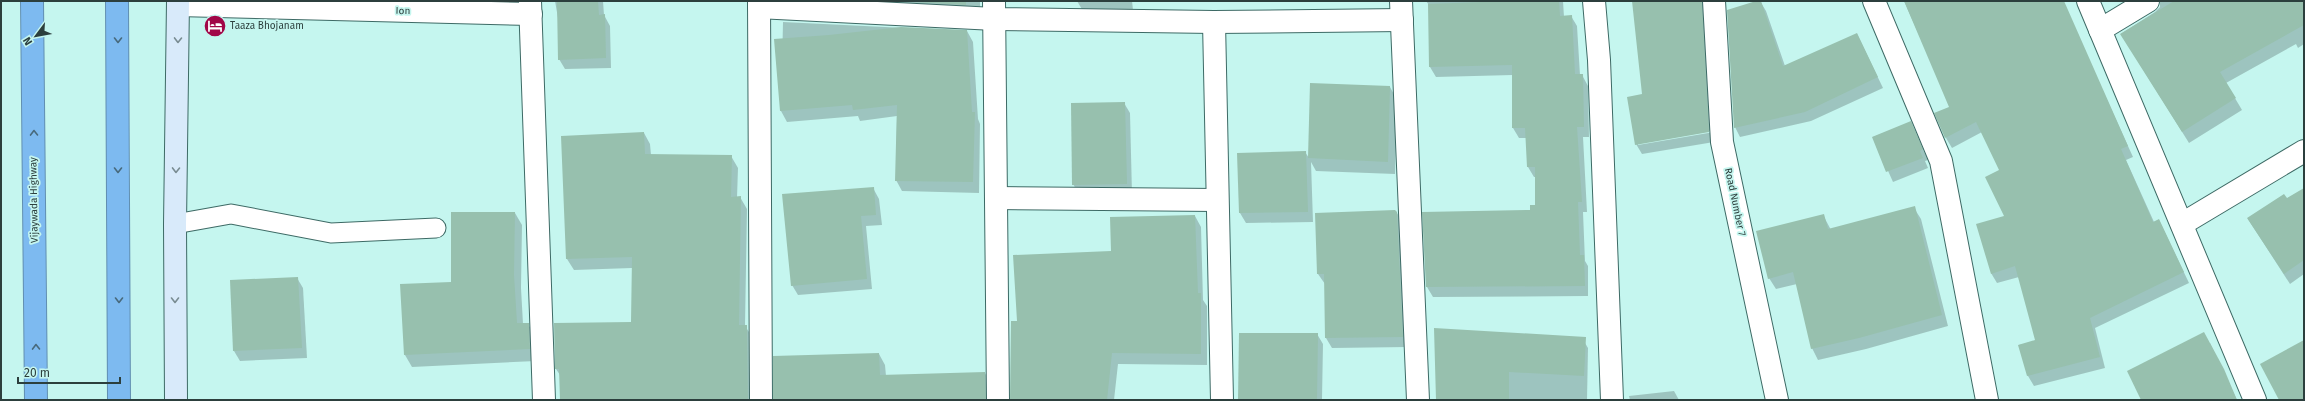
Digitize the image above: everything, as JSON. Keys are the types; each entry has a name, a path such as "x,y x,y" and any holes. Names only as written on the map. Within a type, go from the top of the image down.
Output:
{"highway":[{"name":"Vijaywada Highway","path":"32,1 36,400"},
{"path":"117,1 119,400"}],"street":[{"path":"1594,1 1599,60 1612,400"},
{"name":"Road Number 7","path":"1714,1 1722,142 1777,400"},
{"path":"1874,1 1941,161 1987,400"},
{"path":"2088,1 2255,400"},
{"path":"2100,30 2148,1"},
{"path":"176,400 175,224 178,3"},
{"name":"Ion","path":"178,3 531,7"},
{"path":"761,400 759,4 994,10 1214,22 1401,11 1418,400"},
{"path":"531,7 544,400"},
{"path":"994,10 998,400"},
{"path":"1214,22 1222,400"},
{"path":"2182,224 2304,151"},
{"path":"996,198 1217,200"}],"lane":[{"path":"175,224 231,214 331,233 436,228"}],"building":[{"path":"557,1 598,1 599,15 605,14 606,58 558,60"},
{"path":"966,1 966,5 914,2"},
{"path":"1559,1 1560,16 1572,15 1575,74 1583,74 1584,127 1577,127 1582,202 1578,202 1580,255 1584,255 1585,286 1426,287 1422,212 1530,210 1530,205 1535,205 1535,167 1527,167 1525,128 1512,128 1512,65 1429,67 1428,4"},
{"path":"1632,1 1702,1 1709,132 1635,145 1627,97 1642,94"},
{"path":"1756,1 1761,1 1783,66 1857,33 1878,77 1805,112 1734,128 1727,10"},
{"path":"1904,1 2064,1 2128,146 2121,149 2153,222 2159,219 2184,272 2090,318 2100,357 2027,376 2018,345 2035,340 2015,266 1991,274 1976,224 2004,216 1985,177 1999,170 1976,122 1945,138 1934,113 1949,107"},
{"path":"2174,1 2304,1 2304,25 2220,72 2236,98 2182,132 2120,34"},
{"path":"901,27 967,30 972,112 975,112 973,182 895,181 897,105 853,110 852,105 780,111 774,39"},
{"path":"1310,83 1390,86 1388,162 1308,158"},
{"path":"1125,102 1127,184 1072,185 1071,103"},
{"path":"1911,121 1923,149 1920,151 1923,158 1886,172 1872,137"},
{"path":"644,132 645,154 732,155 731,197 741,196 739,325 747,325 748,400 560,400 559,369 555,369 554,323 631,322 632,257 566,259 561,136"},
{"path":"1306,151 1308,212 1239,213 1237,153"},
{"path":"874,187 876,215 861,216 867,279 791,286 782,194"},
{"path":"2304,188 2304,260 2284,274 2247,218 2284,194 2287,198"},
{"path":"1915,206 1942,315 1859,338 1811,349 1793,272 1768,279 1756,231 1824,214 1828,229"},
{"path":"1395,210 1397,212 1403,337 1325,338 1324,274 1317,274 1315,213"},
{"path":"451,212 515,212 514,275 517,323 529,323 530,349 404,355 400,284 451,282"},
{"path":"1195,215 1198,293 1201,293 1201,354 1112,353 1107,400 1010,400 1011,321 1017,321 1013,255 1111,251 1110,217"},
{"path":"298,277 302,348 233,351 230,280"},
{"path":"1434,328 1586,337 1584,376 1509,372 1509,400 1436,400"},
{"path":"2204,332 2224,369 2237,400 2141,400 2127,371"},
{"path":"1239,333 1318,333 1317,400 1238,400"},
{"path":"2304,340 2304,400 2279,400 2260,364"},
{"path":"879,353 880,375 985,372 986,400 773,400 773,356"}],"place":[{"name":"Taaza Bhojanam","path":"215,26"}]}
